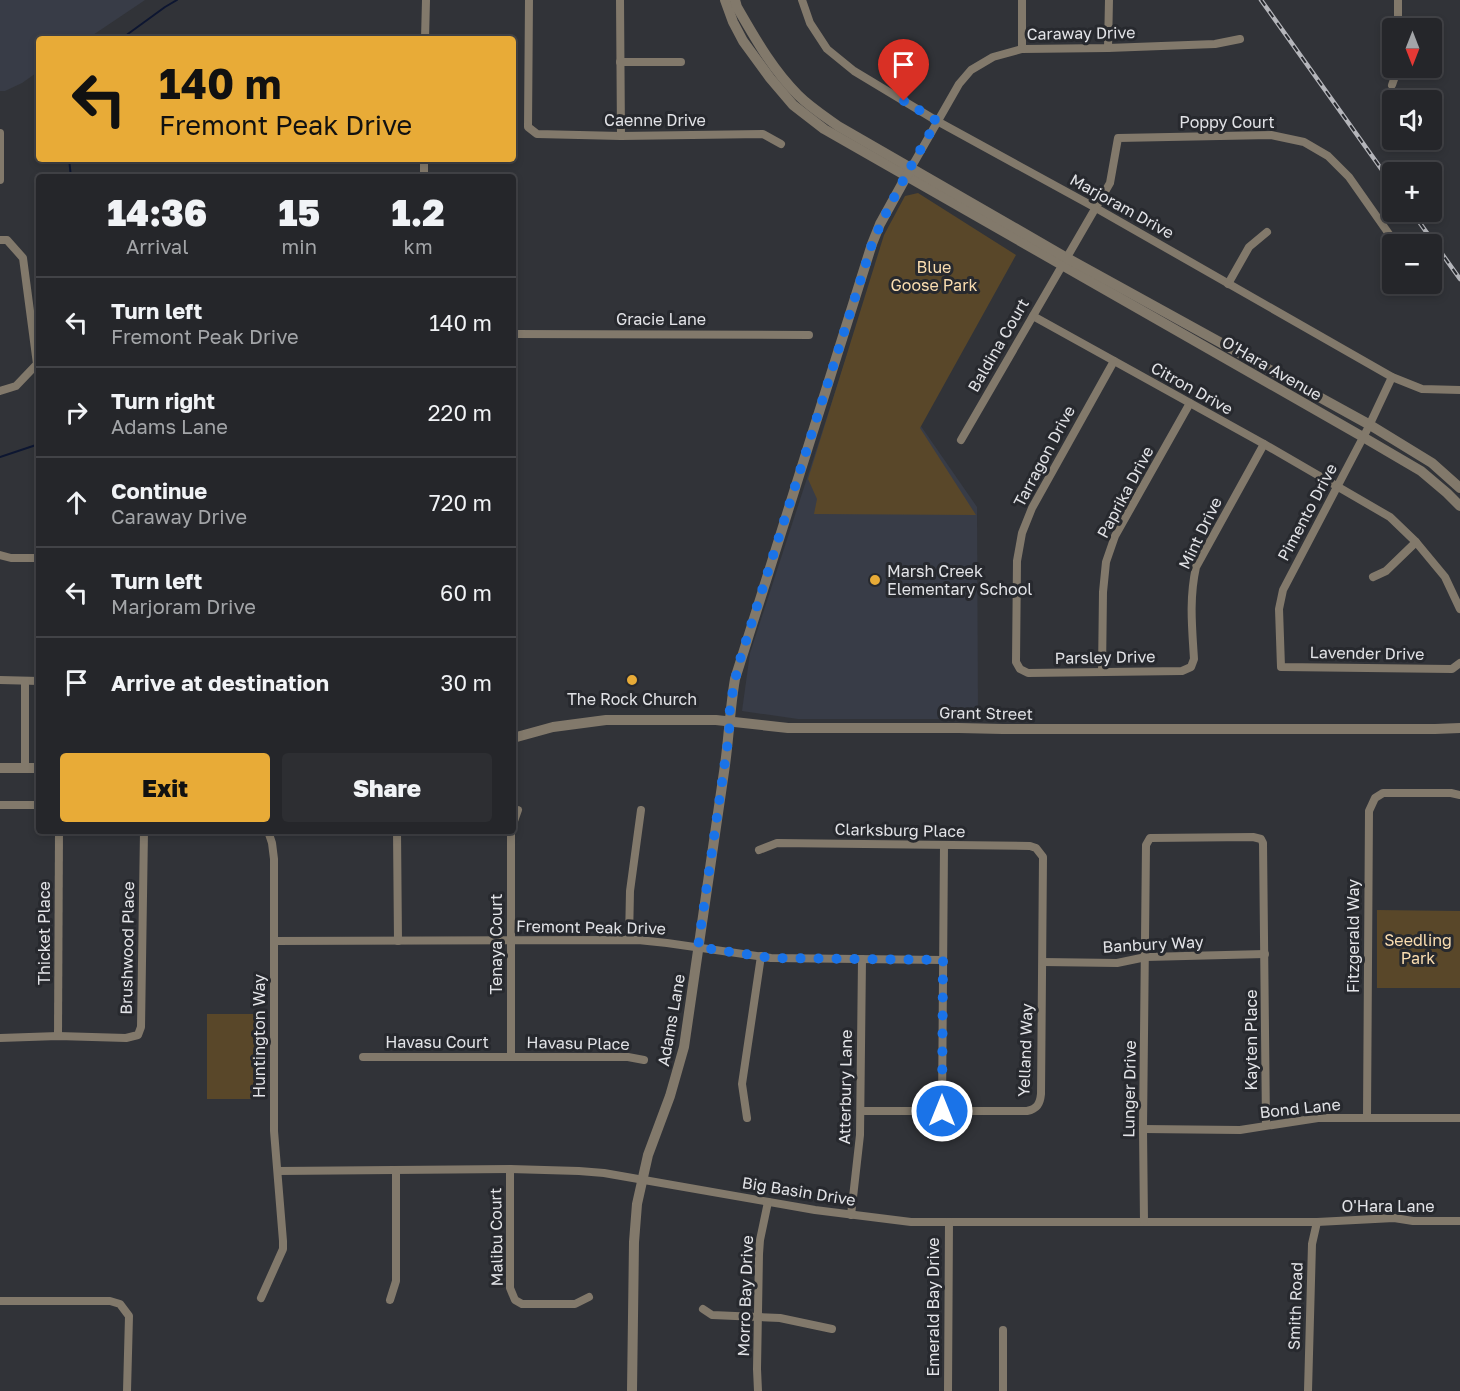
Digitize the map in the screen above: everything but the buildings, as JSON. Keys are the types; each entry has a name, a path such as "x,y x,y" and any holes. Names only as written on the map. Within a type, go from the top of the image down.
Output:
{"street":[{"path":"425,36 426,0"},
{"name":"Caenne Drive","path":"529,0 528,128 537,134 621,136 763,134 781,144"},
{"path":"620,0 621,136"},
{"name":"O'Hara Avenue","path":"725,0 743,41 770,78 793,105 824,129 908,172 1421,471 1460,506"},
{"name":"O'Hara Avenue","path":"735,0 763,52 799,96 838,126 908,172"},
{"name":"Marjoram Drive","path":"802,0 810,23 827,49 854,71 937,121 1096,208 1392,377 1422,389 1460,390"},
{"path":"1022,0 1022,49"},
{"path":"1108,48 1109,0"},
{"path":"1398,0 1398,18"},
{"name":"Caraway Drive","path":"908,172 959,84 971,70 993,57 1022,49 1215,44 1240,39"},
{"path":"620,62 681,62"},
{"path":"1392,85 1394,78"},
{"path":"0,133 0,180"},
{"name":"Poppy Court","path":"1118,138 1271,135 1304,142 1329,156 1349,177 1389,234"},
{"name":"Baldina Court","path":"961,440 1110,183 1118,138"},
{"name":"Adams Lane","path":"632,1391 634,1242 638,1204 653,1137 670,1096 684,1047 726,755 732,696 740,660 872,244 908,172"},
{"path":"1228,284 1249,247 1267,232"},
{"path":"0,240 6,240 23,258 36,356"},
{"name":"O'Hara Avenue","path":"1064,262 1370,425 1432,463 1460,488"},
{"name":"Citron Drive","path":"1033,316 1390,517 1416,542 1445,577 1460,609"},
{"name":"Gracie Lane","path":"516,334 809,335"},
{"name":"Tarragon Drive","path":"1028,673 1020,669 1016,662 1017,561 1022,533 1032,508 1114,361"},
{"path":"0,391 16,386 36,365"},
{"name":"Pimento Drive","path":"1281,667 1279,609 1283,590 1370,425 1392,377"},
{"name":"Paprika Drive","path":"1102,672 1103,592 1106,562 1115,536 1190,403"},
{"name":"Mint Drive","path":"1182,671 1191,668 1194,659 1190,603 1196,567 1264,444"},
{"path":"1373,577 1386,571 1416,542"},
{"path":"0,555 11,558 36,558"},
{"name":"Lavender Drive","path":"1281,667 1452,669 1460,663"},
{"name":"Parsley Drive","path":"1028,673 1182,671"},
{"path":"0,680 36,681"},
{"path":"25,681 25,768"},
{"name":"Grant Street","path":"516,737 553,727 606,720 716,720 788,728 1460,728"},
{"path":"0,768 36,768"},
{"name":"Fitzgerald Way","path":"1367,1118 1369,811 1375,798 1383,794 1460,795"},
{"path":"0,805 36,805"},
{"path":"516,816 518,810"},
{"path":"629,940 630,891 641,810"},
{"name":"Thicket Place","path":"58,1036 59,834"},
{"name":"Brushwood Place","path":"0,1038 58,1036 126,1038 138,1035 141,1027 144,834"},
{"name":"Huntington Way","path":"261,1298 283,1249 274,1131 274,860 269,834"},
{"path":"397,834 398,941"},
{"name":"Tenaya Court","path":"511,834 511,1057"},
{"name":"Kayten Place","path":"1146,957 1146,845 1148,841 1153,837 1253,837 1261,839 1263,843 1265,954 1266,1125"},
{"name":"Clarksburg Place","path":"759,850 777,843 1030,846 1040,852"},
{"path":"942,1111 944,845"},
{"name":"Yelland Way","path":"861,1111 1027,1111 1033,1110 1041,1101 1044,862 1040,852"},
{"name":"Fremont Peak Drive","path":"274,941 629,940 781,958 943,960"},
{"name":"Banbury Way","path":"1043,962 1117,963 1146,957 1265,954"},
{"path":"747,1118 742,1084 760,956"},
{"name":"Lunger Drive","path":"1144,1222 1146,957"},
{"name":"Atterbury Lane","path":"851,1215 859,1151 861,1111 862,959"},
{"name":"Havasu Court","path":"363,1057 511,1057"},
{"name":"Havasu Place","path":"511,1057 628,1057 645,1060"},
{"name":"Bond Lane","path":"1143,1129 1240,1130 1318,1118 1460,1118"},
{"name":"Big Basin Drive","path":"278,1171 510,1169 604,1173 815,1210 911,1222 1317,1222"},
{"name":"Malibu Court","path":"510,1169 510,1288 515,1300 522,1304 575,1304 589,1297"},
{"path":"390,1300 396,1281 396,1170"},
{"name":"Morro Bay Drive","path":"758,1391 760,1240 768,1202"},
{"name":"O'Hara Lane","path":"1317,1222 1394,1218 1413,1221 1460,1221"},
{"name":"Emerald Bay Drive","path":"948,1391 949,1222"},
{"name":"Smith Road","path":"1308,1391 1312,1244 1317,1222"},
{"path":"0,1301 110,1301 120,1304 129,1317 127,1391"},
{"path":"703,1309 712,1315 780,1318 832,1329"},
{"path":"1003,1330 1003,1391"}],"shaded area":[{"path":"0,0 145,0 91,36 36,36 36,73 22,83 0,91"},
{"name":"Marsh Creek Elementary School","path":"855,331 977,507 978,719 798,719 742,711 750,653"}],"green space":[{"name":"Blue Goose Park","path":"918,193 1016,255 920,428 976,515 814,514 817,499 808,479 884,235 905,196"},
{"name":"Seedling Park","path":"1377,910 1460,911 1460,988 1377,988"},
{"path":"207,1014 266,1014 266,1099 207,1099"}],"waterway":[{"path":"125,36 177,0"},
{"path":"69,162 71,174"},
{"path":"0,457 36,445"}],"railway":[{"path":"1261,0 1382,170"},
{"path":"1419,222 1460,279"}],"place":[{"name":"Marsh Creek Elementary School","path":"875,580"},
{"name":"The Rock Church","path":"632,680"}],"route":[{"path":"904,101 937,121 880,224 872,244 738,666 730,705 729,734 698,947 771,958 943,960 942,1111"}]}
